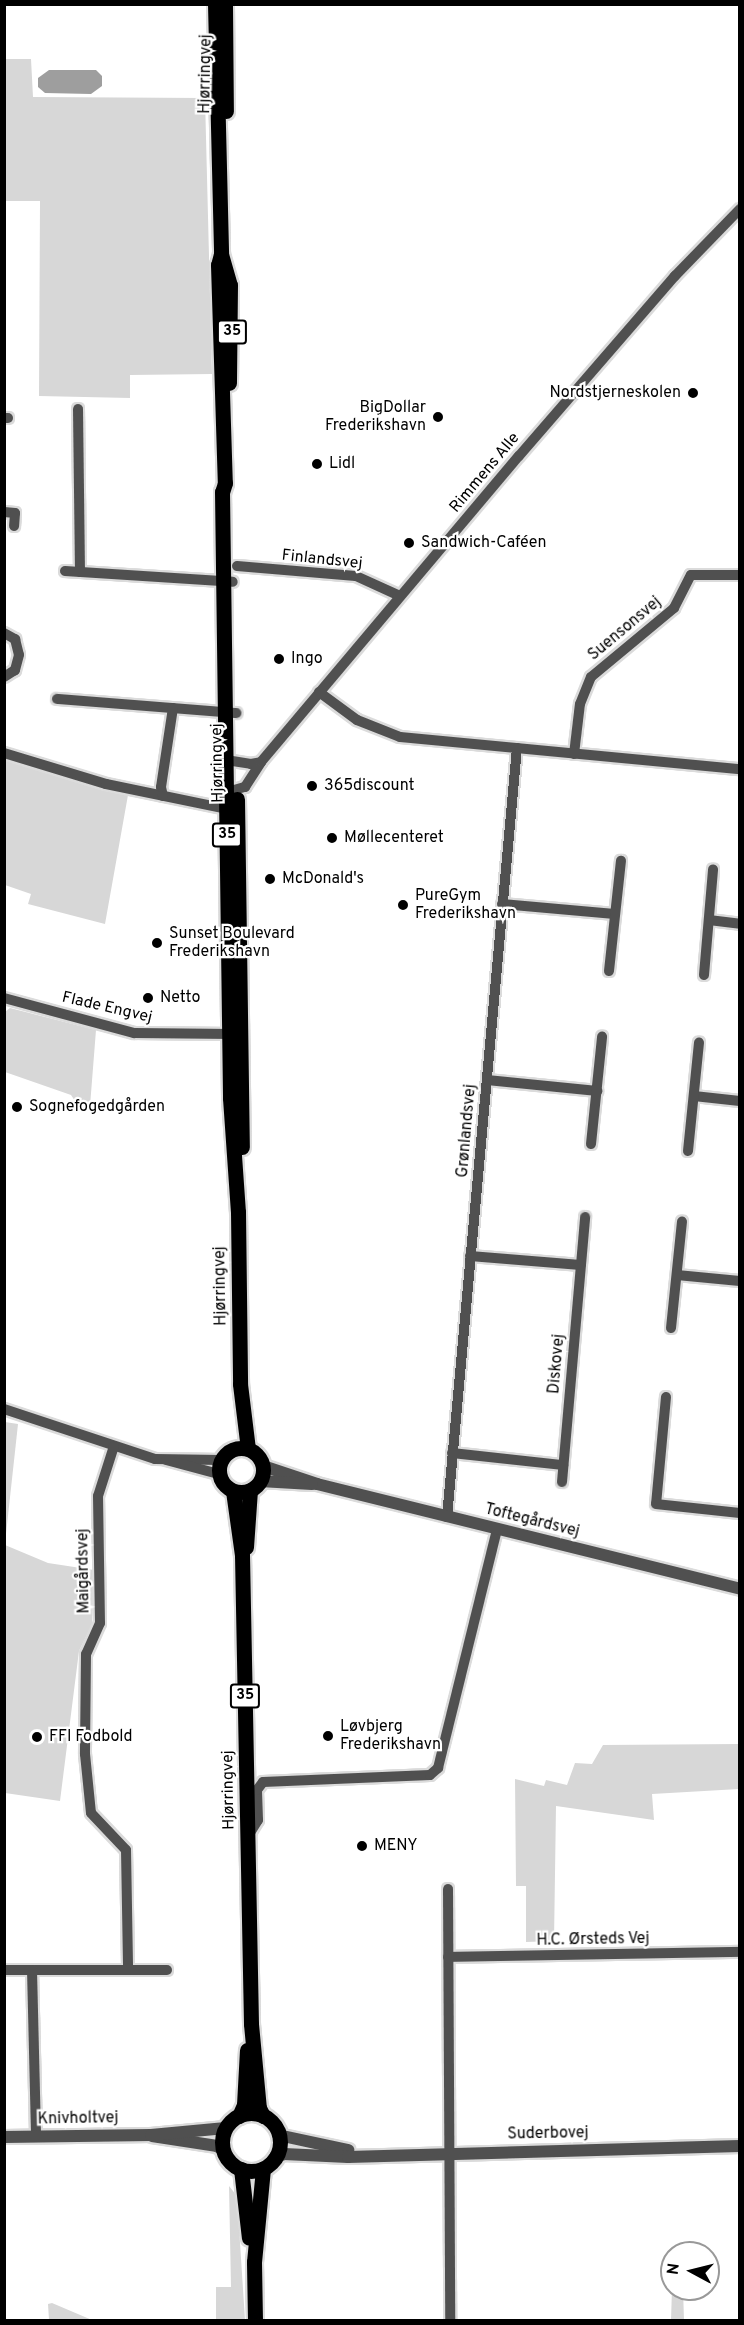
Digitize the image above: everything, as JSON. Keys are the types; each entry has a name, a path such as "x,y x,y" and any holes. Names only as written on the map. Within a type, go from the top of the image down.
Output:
{"main road":[{"name":"Hjørringvej","path":"214,4 221,254 230,285 232,336 224,412 225,483 232,792 240,1383 248,1449"},
{"name":"Hjørringvej","path":"219,143 226,111 225,4"},
{"name":"Hjørringvej","path":"224,1461 240,1383"},
{"path":"248,1449 258,1456 258,1479 233,1491 224,1461 248,1449"},
{"name":"Hjørringvej","path":"243,1555 258,1479"},
{"name":"Hjørringvej","path":"233,1491 243,1555 251,2024 244,2105 239,2116"},
{"name":"Hjørringvej","path":"251,2024 263,2116"},
{"path":"241,2169 263,2168 275,2157 278,2135 263,2116 239,2116 226,2128 223,2150 241,2169 254,2262"},
{"path":"255,2320 254,2262 263,2168"}],"street":[{"name":"Rimmens Alle","path":"232,792 249,782 261,762 400,596 675,276 740,209"},
{"path":"78,409 80,572"},
{"path":"4,512 15,513 14,526"},
{"name":"Finlandsvej","path":"237,567 356,576 400,596"},
{"path":"65,571 228,582"},
{"name":"Suensonsvej","path":"574,754 580,704 591,677 674,608 691,575 740,575"},
{"path":"4,633 15,639 19,655 15,670 4,677"},
{"path":"319,692 357,720 391,735 740,769"},
{"path":"57,699 230,713"},
{"path":"163,796 161,787 174,708"},
{"name":"Grønlandsvej","path":"447,1517 517,748"},
{"path":"4,753 106,784 232,810"},
{"path":"231,761 261,762"},
{"path":"609,971 621,861"},
{"path":"704,975 713,869"},
{"path":"502,904 615,914"},
{"path":"709,920 740,924"},
{"name":"Flade Engvej","path":"4,998 134,1033 235,1034"},
{"path":"591,1144 602,1037"},
{"path":"688,1151 699,1043"},
{"path":"487,1080 597,1091"},
{"path":"694,1096 740,1101"},
{"name":"Diskovej","path":"562,1482 585,1217"},
{"path":"671,1328 682,1222"},
{"path":"470,1256 581,1265"},
{"path":"677,1275 740,1281"},
{"path":"666,1397 656,1504 740,1513"},
{"path":"4,1409 114,1446 166,1460 224,1461"},
{"name":"Maigårdsvej","path":"114,1446 98,1496 100,1623 86,1654 85,1754 87,1798 91,1813 126,1850 128,1970"},
{"path":"452,1453 563,1465"},
{"name":"Toftegårdsvej","path":"258,1479 317,1484 740,1589"},
{"path":"248,1837 258,1820 260,1784 332,1777 430,1775 438,1768 497,1530"},
{"path":"448,1889 450,2320"},
{"name":"H.C. Ørsteds Vej","path":"448,1957 740,1952"},
{"path":"4,1970 167,1970"},
{"path":"32,1970 36,2136"},
{"name":"Knivholtvej","path":"4,2137 151,2135 226,2128"},
{"name":"Knivholtvej","path":"151,2135 217,2146 223,2150"},
{"name":"Suderbovej","path":"278,2135 357,2155"},
{"name":"Suderbovej","path":"275,2157 740,2146"}],"shaded area":[{"path":"5,59 31,59 33,97 205,98 212,374 130,375 130,398 39,396 40,201 5,201"},
{"path":"49,70 96,70 102,76 102,86 91,94 45,93 38,87 38,78"},
{"path":"5,758 128,795 105,924 28,904 31,894 5,885"},
{"path":"10,1008 96,1030 90,1106 77,1104 71,1095 5,1072 5,1012"},
{"path":"4,1422 18,1424 5,1543"},
{"path":"5,1545 48,1563 94,1570 92,1625 79,1651 60,1801 5,1793"},
{"path":"739,1744 739,1789 652,1794 654,1820 556,1806 554,1941 526,1942 526,1886 516,1886 515,1779 544,1786 546,1780 567,1785 575,1763 592,1764 603,1745"},
{"path":"229,2186 237,2196 245,2320 216,2320 216,2287 231,2287"},
{"path":"672,2301 683,2301 684,2320 671,2320"},
{"path":"52,2303 92,2320 49,2320 48,2304"}],"place":[{"name":"Nordstjerneskolen","path":"693,393"},
{"name":"BigDollar Frederikshavn","path":"438,417"},
{"name":"Lidl","path":"317,464"},
{"name":"Sandwich-Caféen","path":"409,543"},
{"name":"Ingo","path":"279,659"},
{"name":"365discount","path":"312,786"},
{"name":"Møllecenteret","path":"332,838"},
{"name":"McDonald's","path":"270,879"},
{"name":"PureGym Frederikshavn","path":"403,905"},
{"name":"Sunset Boulevard Frederikshavn","path":"157,943"},
{"name":"Netto","path":"148,998"},
{"name":"Sognefogedgården","path":"17,1107"},
{"name":"Løvbjerg Frederikshavn","path":"328,1736"},
{"name":"FFI Fodbold","path":"37,1737"},
{"name":"MENY","path":"362,1846"}]}
